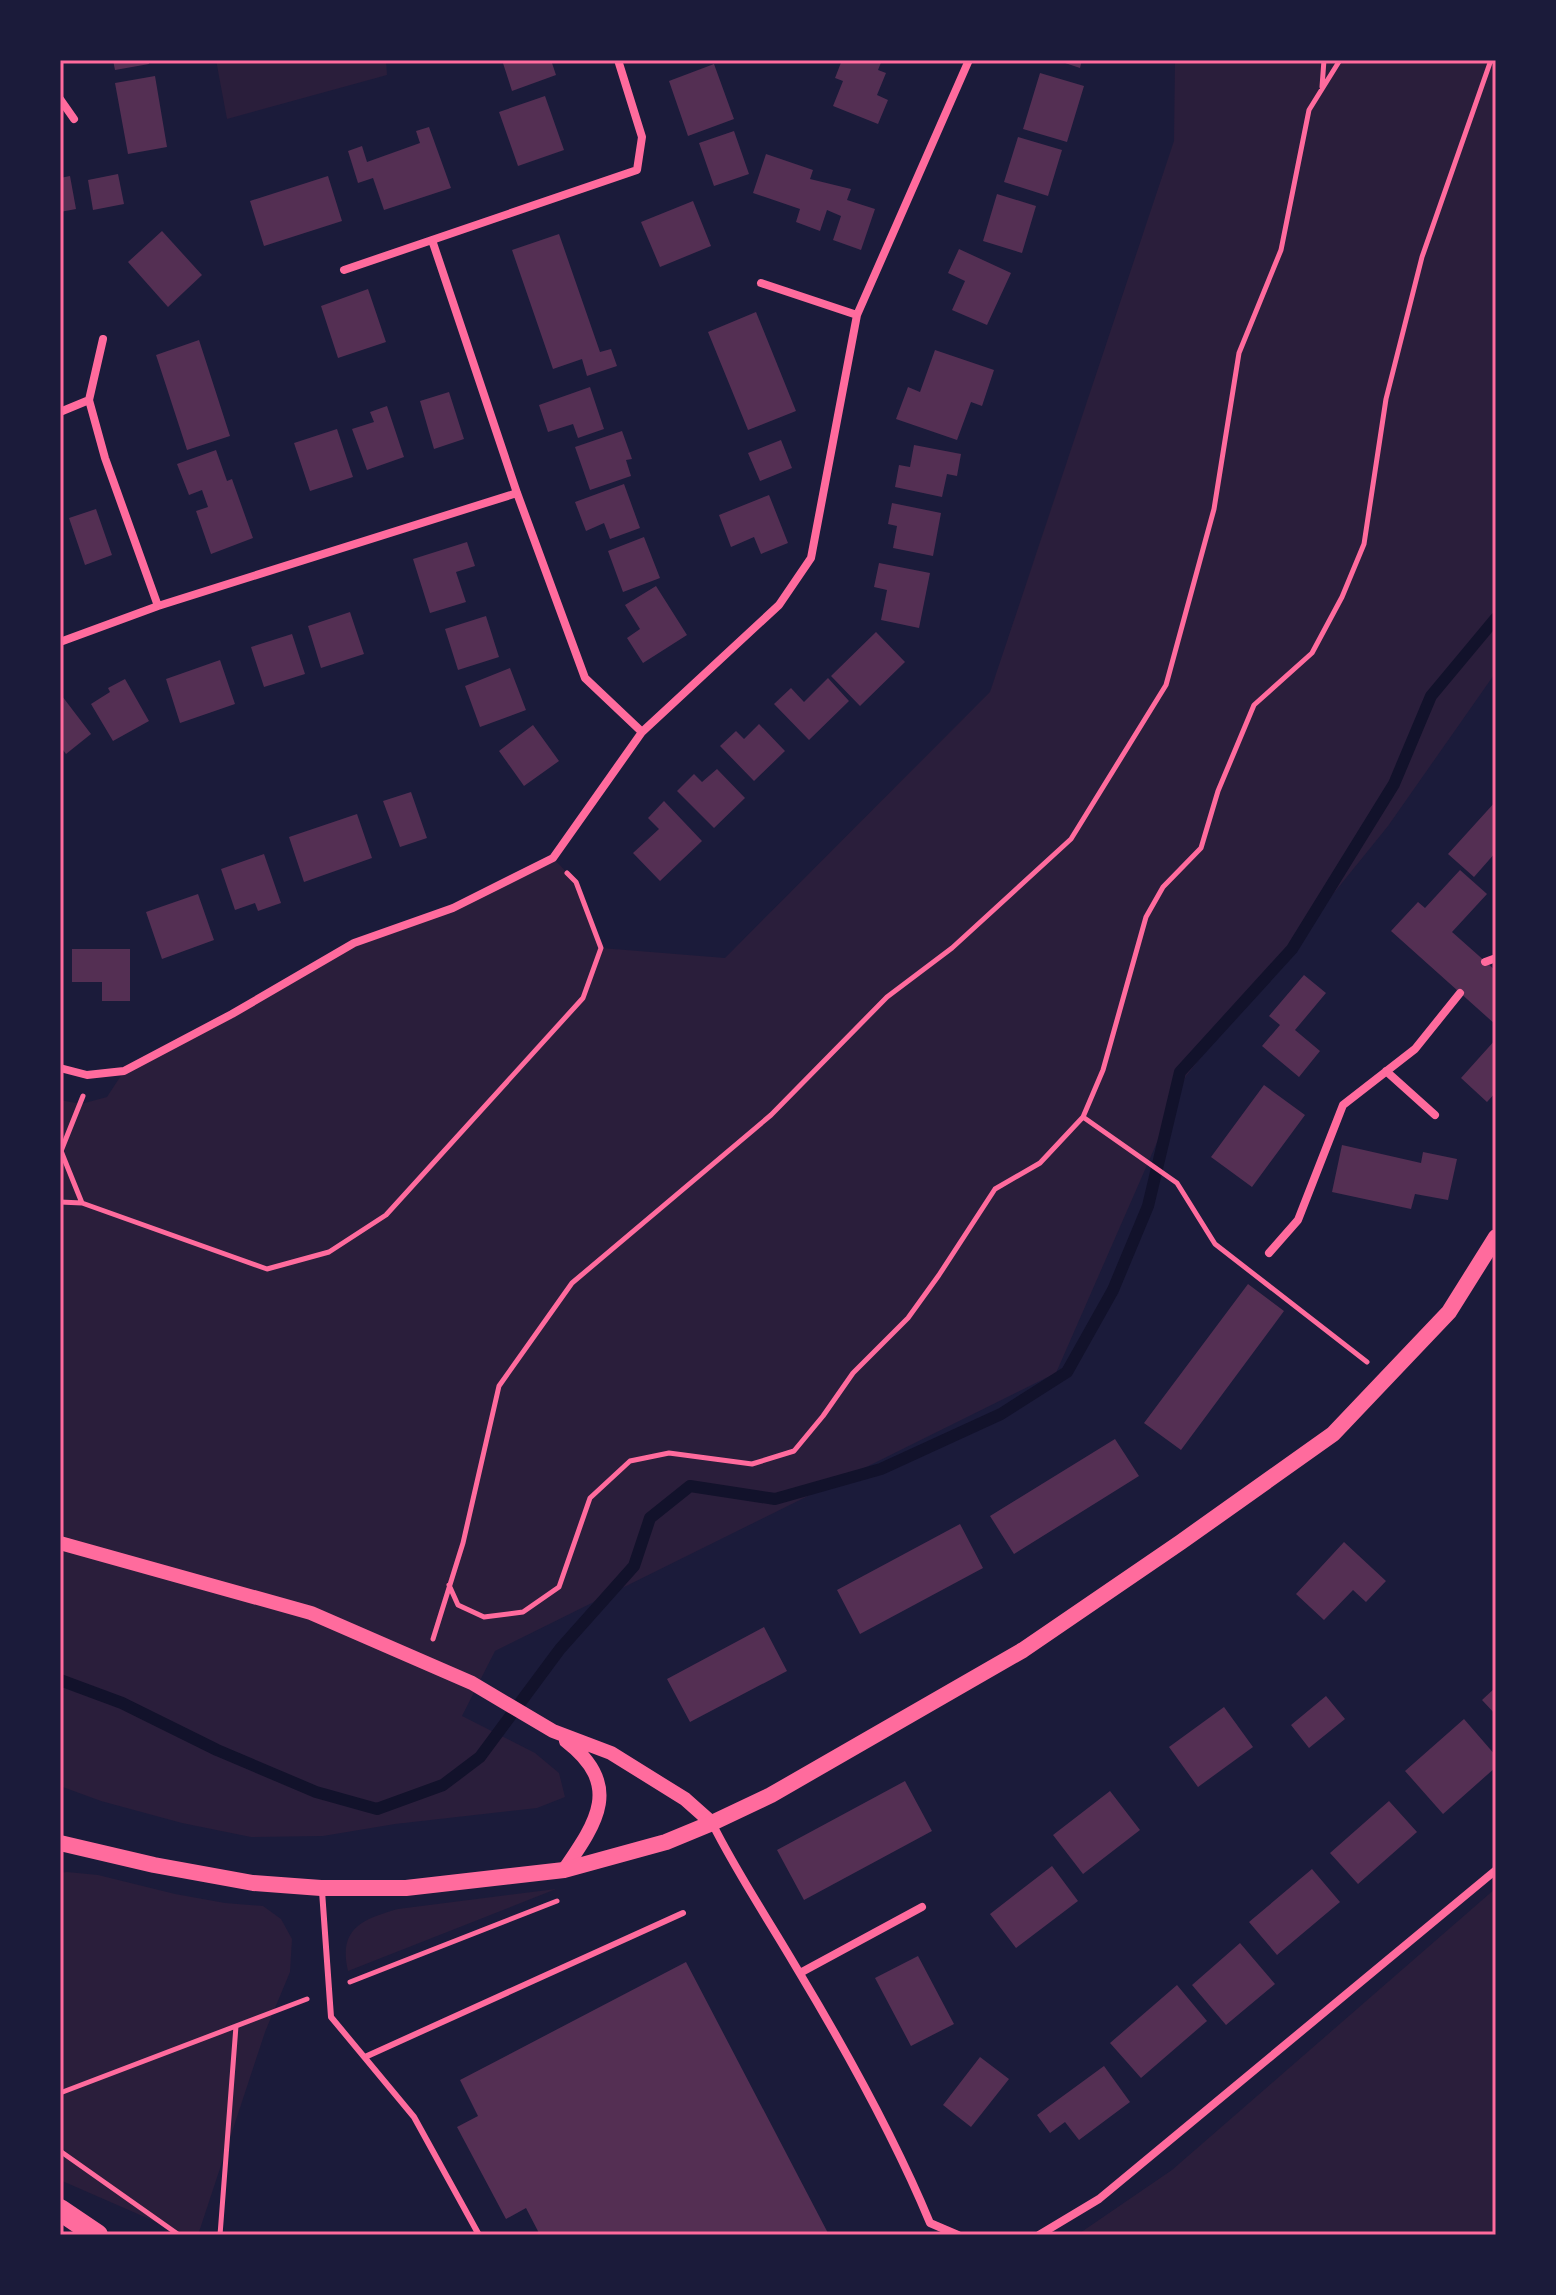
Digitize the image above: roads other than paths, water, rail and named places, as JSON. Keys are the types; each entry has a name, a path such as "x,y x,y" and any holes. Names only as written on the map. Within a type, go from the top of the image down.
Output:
{"highway":[{"path":"60,2210 97,2235"}],"main road":[{"path":"61,1844 253,1883 321,1888 406,1888 564,1870 666,1842 712,1823 771,1795 1023,1650 1333,1434 1449,1312 1496,1237"}],"street":[{"path":"344,270 637,170 642,137 618,60"},
{"path":"60,1068 87,1075 124,1071 232,1014 354,943 453,908 553,858 642,732 779,605 811,558 857,315 969,60"},
{"path":"60,99 74,119"},
{"path":"432,240 517,493 585,678 642,732"},
{"path":"761,283 857,315"},
{"path":"103,339 89,400 105,458 158,606"},
{"path":"60,412 89,400"},
{"path":"60,642 158,606 517,493"},
{"path":"1485,962 1496,958"},
{"path":"1269,1253 1298,1220 1343,1105 1415,1049 1460,993"},
{"path":"1386,1071 1435,1115"},
{"path":"60,1543 311,1613 472,1683 553,1731 581,1753 600,1787 600,1809 583,1843 564,1870"},
{"path":"553,1731 611,1753 685,1799 712,1823 736,1871 800,1973 909,2173 930,2223 958,2235"},
{"path":"1039,2235 1099,2199 1496,1870"},
{"path":"800,1973 922,1907"}],"lane":[{"path":"321,1888 331,2017 414,2117 479,2235"},
{"path":"365,2057 683,1913"}],"waterway":[{"path":"60,1680 122,1703 217,1750 316,1792 377,1809 443,1785 480,1757 560,1649 634,1566 650,1518 690,1486 775,1499 881,1469 1001,1414 1067,1372 1113,1290 1148,1206 1180,1072 1292,949 1394,784 1431,696 1496,618"}]}
